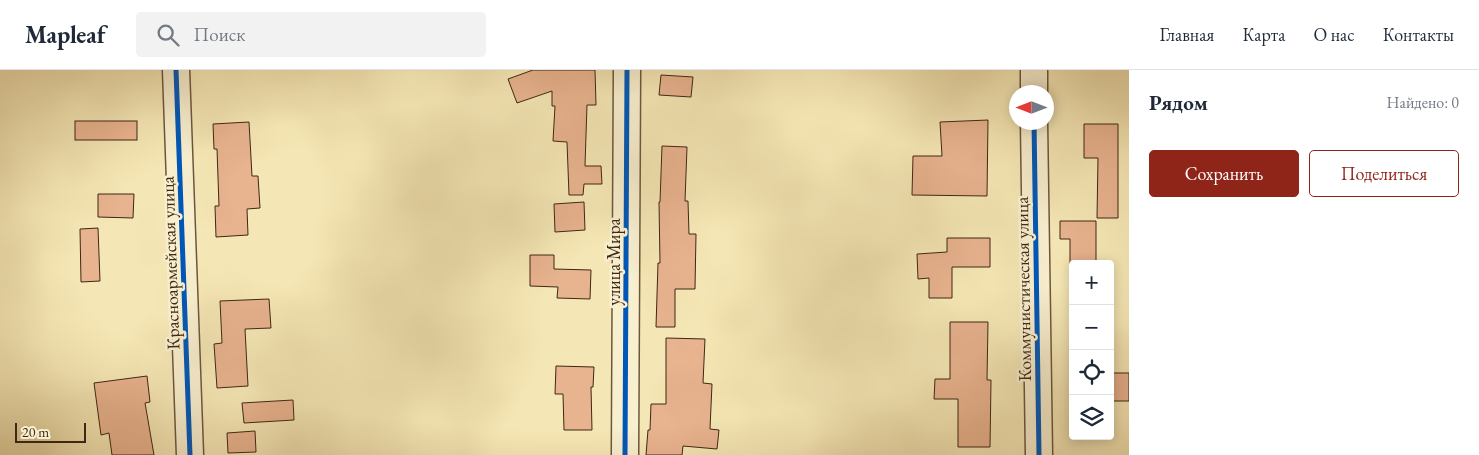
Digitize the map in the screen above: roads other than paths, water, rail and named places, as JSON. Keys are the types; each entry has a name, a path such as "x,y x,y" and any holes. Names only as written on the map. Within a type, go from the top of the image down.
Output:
{"street":[{"name":"Красноармейская улица","path":"176,70 190,455"},
{"name":"улица Мира","path":"625,455 627,70"},
{"path":"1034,70 1034,85"},
{"name":"Коммунистическая улица","path":"1034,130 1039,455"}]}
